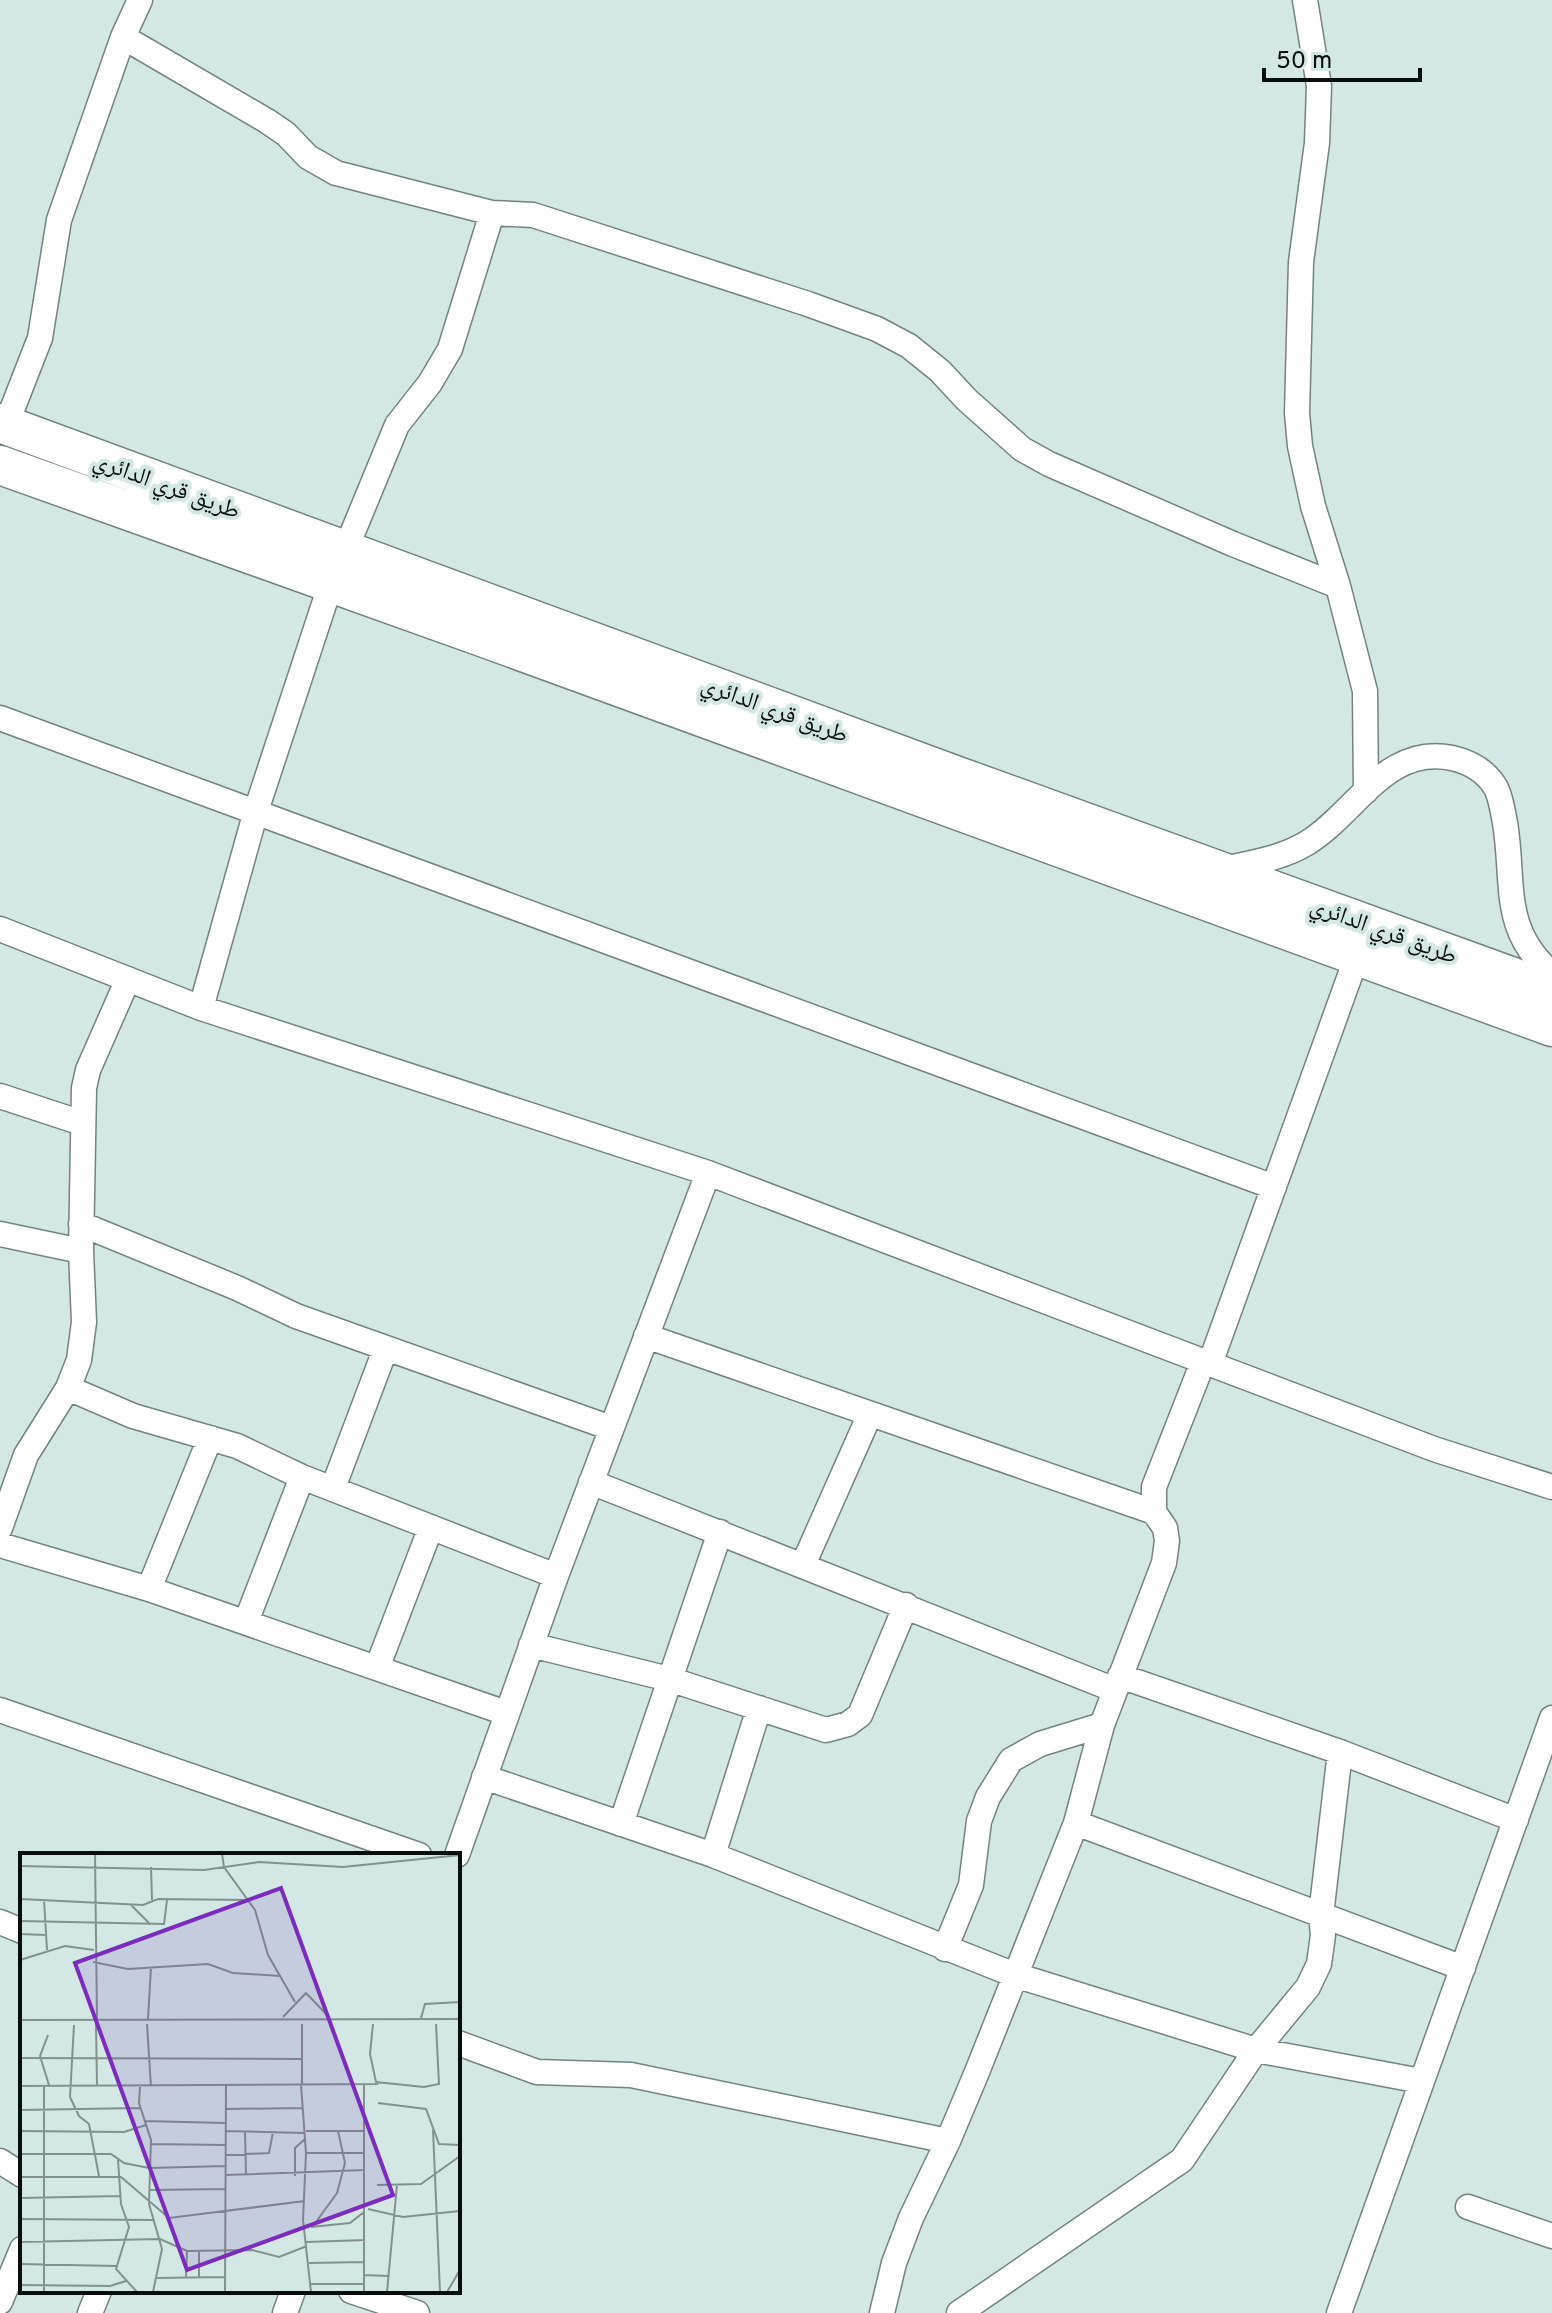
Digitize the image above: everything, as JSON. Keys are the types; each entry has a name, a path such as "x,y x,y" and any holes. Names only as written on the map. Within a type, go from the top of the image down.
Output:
{"highway":[{"name":"طريق قري الدائري","path":"3,424 338,567 1357,956 1552,1027"},
{"name":"طريق قري الدائري","path":"0,465 338,567 1218,870 1552,991"}],"street":[{"path":"3,424 40,338 59,220 123,37 140,0"},
{"path":"1302,1 1319,86 1317,143 1301,262 1297,413 1300,446 1313,506 1338,586 1365,691 1366,791"},
{"path":"123,37 277,127 321,166 336,173 492,213 533,215 877,329 909,346 940,371 967,400 1022,449 1049,464 1233,544 1338,586"},
{"path":"201,1008 256,811 338,567 397,425 430,383 450,349 492,213"},
{"path":"0,718 1274,1187"},
{"path":"1218,870 1275,857 1305,844 1340,819 1390,769 1415,758 1441,756 1463,760 1484,772 1497,789 1508,842 1511,904 1517,928 1529,949 1552,974"},
{"path":"0,929 201,1008 708,1173 1434,1449 1552,1487"},
{"path":"882,2313 904,2235 948,2141 1076,1823 1102,1725 1164,1563 1167,1541 1165,1528 1154,1512 1154,1487 1274,1187 1357,956"},
{"path":"0,1528 26,1455 68,1388 79,1360 84,1322 81,1224 84,1088 88,1070 128,979"},
{"path":"0,1096 82,1123"},
{"path":"458,1853 556,1576 708,1173"},
{"path":"81,1224 237,1288 296,1316 611,1428"},
{"path":"0,1234 81,1251"},
{"path":"646,1336 1154,1512"},
{"path":"333,1488 385,1350"},
{"path":"68,1388 133,1416 237,1446 302,1477 556,1576"},
{"path":"803,1565 870,1414"},
{"path":"149,1589 210,1438"},
{"path":"246,1622 302,1477"},
{"path":"591,1482 906,1605 1118,1683 1340,1752 1516,1820"},
{"path":"377,1668 431,1527"},
{"path":"621,1824 720,1532"},
{"path":"0,1545 149,1589 506,1713"},
{"path":"531,1645 669,1679 826,1730 848,1724 860,1715 906,1605"},
{"path":"713,1855 759,1708"},
{"path":"0,1710 413,1853"},
{"path":"1339,2313 1552,1718"},
{"path":"945,1949 971,1885 979,1821 988,1797 1011,1760 1040,1744 1102,1725"},
{"path":"959,2313 1182,2160 1256,2050 1308,1987 1319,1964 1323,1935 1321,1915 1340,1752"},
{"path":"484,1777 713,1855 1015,1975 1256,2050 1421,2081"},
{"path":"1076,1823 1463,1968"},
{"path":"0,1922 20,1930"},
{"path":"460,2044 537,2072 631,2075 948,2141"},
{"path":"0,2161 20,2174"},
{"path":"1468,2207 1552,2236"},
{"path":"0,2302 20,2254"},
{"path":"90,2313 98,2293"},
{"path":"285,2313 292,2293"},
{"path":"357,2293 417,2313"}]}
